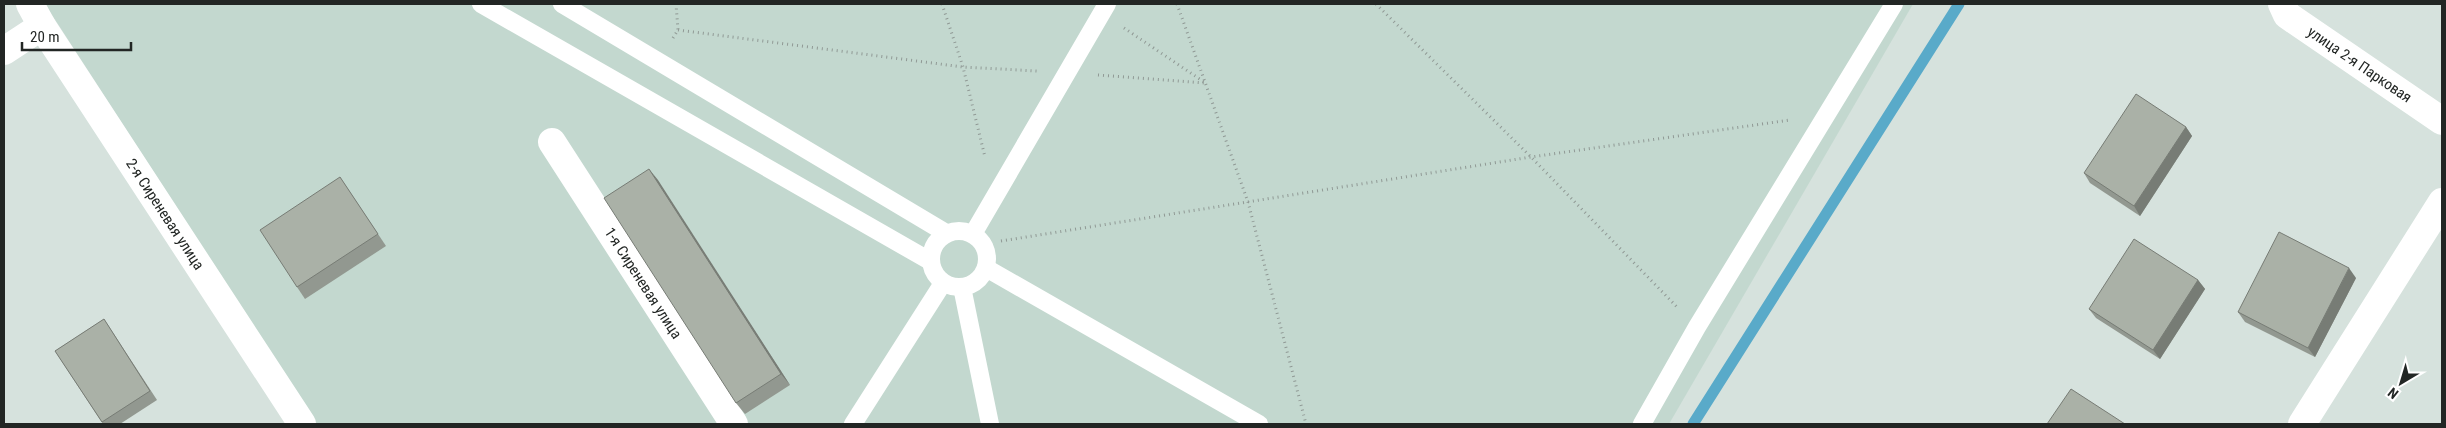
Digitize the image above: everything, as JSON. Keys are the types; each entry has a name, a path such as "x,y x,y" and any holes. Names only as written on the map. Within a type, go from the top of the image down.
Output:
{"street":[{"name":"улица 2-я Парковая","path":"2282,4 2287,15 2442,122"},
{"path":"4,51 36,15"},
{"name":"2-я Сиреневая улица","path":"36,15 302,424"},
{"name":"1-я Сиреневая улица","path":"552,142 734,424"},
{"path":"2302,424 2442,202"}],"lane":[{"path":"481,4 930,261"},
{"path":"562,4 946,233 962,231 978,239 987,254 986,268 978,280 962,287 943,283 933,270 930,261 934,246 946,233"},
{"path":"1642,424 1697,327 1894,4"},
{"path":"978,239 995,199 1105,8"},
{"path":"986,268 1259,424"},
{"path":"853,424 943,283"},
{"path":"962,287 990,424"}],"path":[{"path":"657,61 678,30 676,4"},
{"path":"942,4 963,67 995,199"},
{"path":"1177,4 1248,202 1306,424"},
{"path":"1376,4 1531,157 1697,327"},
{"path":"1105,8 1205,83"},
{"path":"678,30 963,67 1205,83"},
{"path":"978,239 1248,202 1531,157 1827,114"}],"shaded area":[{"path":"45,4 1913,4 1669,424 317,424"}],"building":[{"path":"2136,94 2186,127 2134,206 2084,173"},
{"path":"649,169 781,374 736,403 604,198"},
{"path":"340,177 378,234 297,287 260,230"},
{"path":"2279,232 2349,268 2308,348 2238,312"},
{"path":"2134,239 2198,280 2153,350 2089,309"},
{"path":"104,319 150,391 102,422 55,351"},
{"path":"2071,389 2125,424 2047,424"}],"waterway":[{"path":"1693,424 1959,4"}]}
